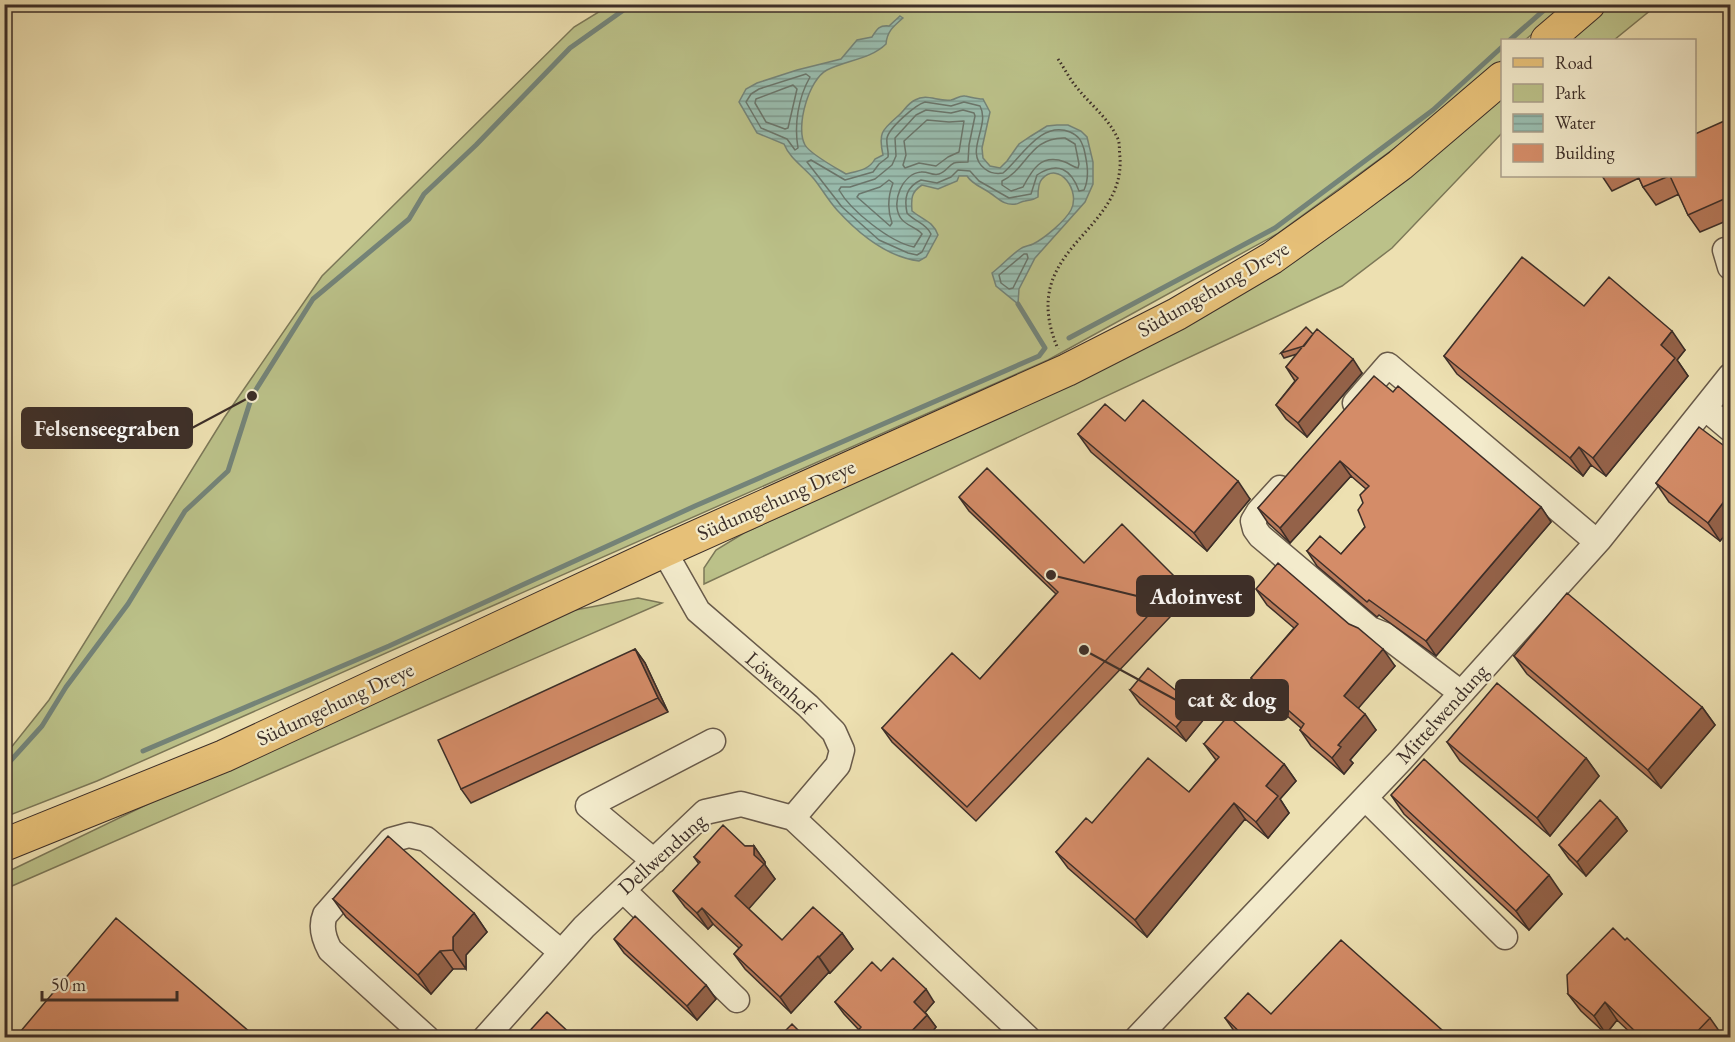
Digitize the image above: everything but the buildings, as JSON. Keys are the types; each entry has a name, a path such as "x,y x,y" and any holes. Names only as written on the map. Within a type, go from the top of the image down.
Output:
{"main road":[{"path":"1548,39 1589,4"},
{"name":"Südumgehung Dreye","path":"4,845 224,756 663,551 1067,370 1177,314 1272,258 1400,165 1501,80"}],"street":[{"path":"1344,417 1388,365 1597,542"},
{"name":"Mittelwendung","path":"1137,1038 1365,798 1597,542 1731,376"},
{"path":"1705,408 1731,429"},
{"path":"1299,468 1259,510 1253,521 1260,536 1370,629 1385,635 1461,693"},
{"name":"Löwenhof","path":"663,551 698,611 808,706 834,732 842,750 838,765 793,818"},
{"path":"654,861 588,806 713,741"},
{"path":"1365,798 1505,937"},
{"name":"Dellwendung","path":"485,1037 584,927 705,812 741,804 793,818 1015,1034"},
{"path":"428,1038 330,950 323,934 325,915 391,840 409,835 426,839 561,952"},
{"path":"622,890 737,1000"}],"path":[{"path":"1058,59 1077,88 1101,112 1119,141 1120,165 1114,191 1097,219 1056,270 1050,287 1047,313 1052,333 1067,370"}],"green space":[{"path":"610,5 1567,5 1526,39 1501,39 1501,61 1433,120 1277,234 1048,360 97,781 5,817 5,752 10,749 49,700 224,418 322,276 574,27"},
{"path":"1611,5 1657,5 1615,39 1569,39"},
{"path":"1501,96 1501,134 1392,248 1342,286 704,584 704,568 716,550 744,533 1052,392"},
{"path":"638,598 662,603 5,889 5,873 397,684 544,616"}],"water":[{"path":"900,16 903,18 892,29 886,44 880,49 827,70 820,75 809,93 803,116 802,137 805,145 818,157 846,174 863,170 883,155 881,137 885,129 910,103 924,97 951,100 963,96 983,99 990,112 982,148 983,158 990,166 1000,168 1019,144 1047,126 1068,125 1081,131 1087,137 1093,162 1093,184 1085,202 1035,258 1019,289 1018,304 996,286 992,273 1020,249 1049,234 1071,210 1073,194 1071,187 1061,175 1049,174 1042,179 1038,187 1038,197 1017,204 1002,201 975,184 967,176 959,176 957,181 938,189 922,185 912,196 912,211 930,224 938,235 926,257 919,261 907,259 874,243 845,219 784,144 757,133 739,102 746,89 757,83 841,59 857,40 872,37 879,28 889,26"}],"waterway":[{"path":"4,768 42,726 66,687 128,604 185,511 228,471 252,396 313,299 409,219 424,194 476,145 570,48 632,4"},
{"path":"1511,39 1551,4"},
{"path":"1069,338 1275,228 1433,110 1501,48"},
{"path":"143,751 389,646 695,506 1039,356 1045,348 1018,304"}],"place":[{"name":"Felsenseegraben","path":"252,396"},
{"name":"Adoinvest","path":"1051,575"},
{"name":"cat & dog","path":"1084,650"}]}
